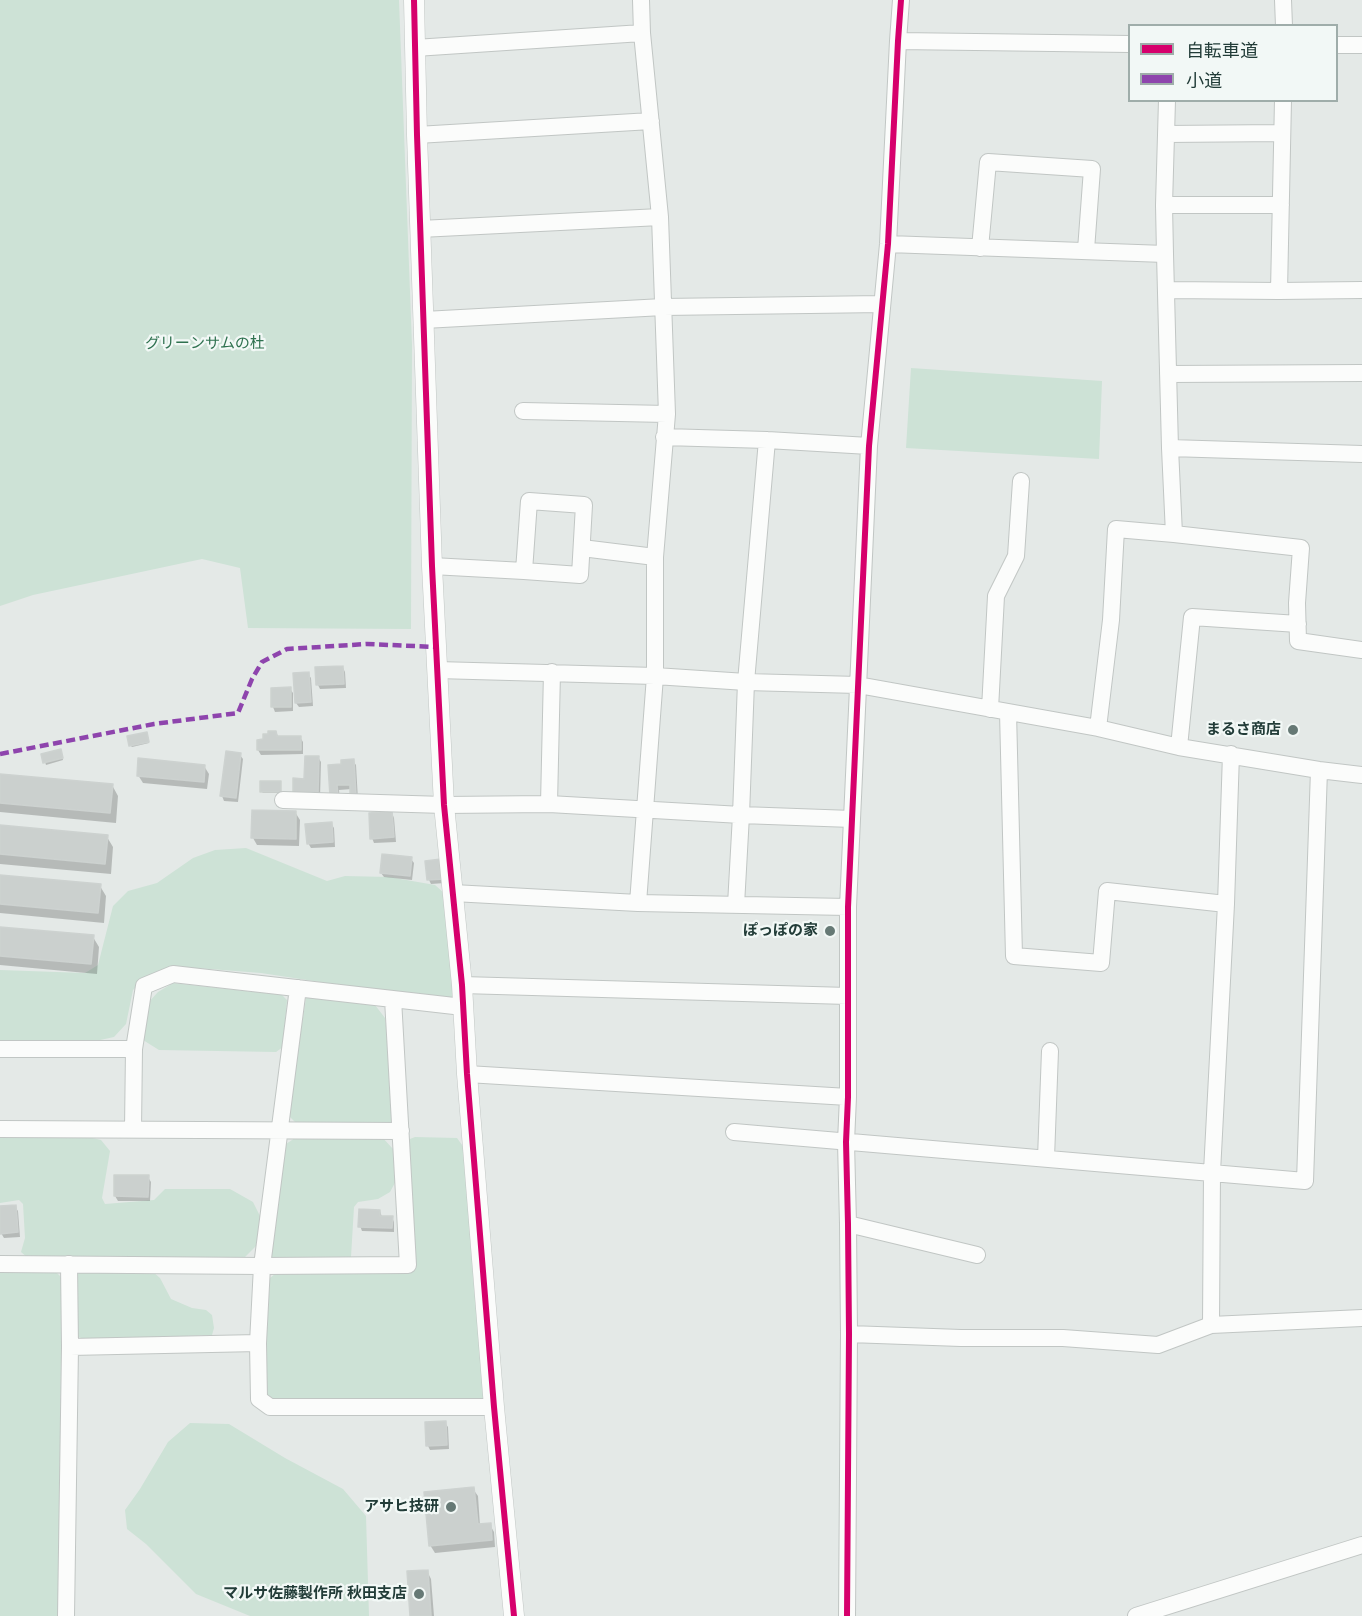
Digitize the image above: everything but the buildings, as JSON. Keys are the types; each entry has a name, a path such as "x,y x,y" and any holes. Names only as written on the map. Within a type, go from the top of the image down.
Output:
{"street":[{"path":"414,0 432,566 444,805 462,985 494,1407 514,1616"},
{"path":"638,903 655,676 656,557 667,414 660,216 642,33 641,0"},
{"path":"847,1616 848,907 869,446 888,244 901,0"},
{"path":"1283,0 1284,24"},
{"path":"415,48 642,33"},
{"path":"898,40 1128,44"},
{"path":"1338,45 1362,45"},
{"path":"1167,102 1164,205 1174,534"},
{"path":"1279,291 1283,102"},
{"path":"417,135 651,121"},
{"path":"1166,134 1282,133"},
{"path":"980,248 988,162 1092,169 1086,250"},
{"path":"1164,205 1281,205"},
{"path":"420,229 660,216"},
{"path":"888,244 1165,254"},
{"path":"1166,290 1362,290"},
{"path":"424,320 663,307 882,304"},
{"path":"1168,374 1362,373"},
{"path":"523,411 667,414"},
{"path":"664,437 869,446"},
{"path":"736,905 746,682 766,440"},
{"path":"1170,448 1362,454"},
{"path":"990,709 996,596 1016,556 1021,481"},
{"path":"432,566 580,575 584,505 529,501 524,571"},
{"path":"1098,728 1111,620 1116,529 1301,548 1297,603 1298,641 1362,650"},
{"path":"582,548 656,557"},
{"path":"1179,747 1192,618 1298,624"},
{"path":"437,670 552,672 858,686 1098,728 1179,747 1362,775"},
{"path":"549,804 552,672"},
{"path":"1008,711 1014,957 1101,963 1107,891 1226,904"},
{"path":"1211,1325 1212,1172 1226,904 1231,754"},
{"path":"734,1132 1305,1181 1319,770"},
{"path":"283,800 444,805 549,804 852,819"},
{"path":"453,893 638,903 848,907"},
{"path":"133,1129 134,1049 144,986 172,974 463,1008"},
{"path":"462,985 848,996"},
{"path":"298,988 262,1266 258,1343 259,1399 270,1407 494,1407"},
{"path":"0,1263 408,1265 393,999"},
{"path":"0,1049 134,1049"},
{"path":"1046,1158 1050,1051"},
{"path":"467,1074 848,1097"},
{"path":"0,1129 401,1131"},
{"path":"848,1224 976,1255"},
{"path":"66,1616 69,1264"},
{"path":"849,1334 961,1338 1063,1338 1158,1345 1211,1325 1362,1318"},
{"path":"70,1347 258,1343"},
{"path":"1136,1616 1362,1545"}],"green space":[{"name":"グリーンサムの杜","path":"0,0 399,0 412,345 411,629 248,628 240,568 202,559 33,595 0,606"},
{"path":"911,368 1102,381 1099,459 906,448"},
{"path":"246,848 327,881 345,876 389,877 435,885 443,892 455,996 451,1002 261,973 197,968 167,970 144,979 133,990 126,1024 114,1037 91,1042 0,1042 0,970 85,973 98,965 113,906 128,891 157,883 193,858 215,850"},
{"path":"173,983 282,995 287,1000 283,1047 276,1052 159,1050 143,1040 146,1005 158,992"},
{"path":"315,994 375,1005 385,1018 398,1118 395,1123 297,1124 288,1115 306,998"},
{"path":"0,1137 101,1140 110,1151 102,1198 105,1204 154,1200 165,1189 230,1189 253,1202 264,1224 257,1245 244,1258 28,1258 21,1252 25,1238 23,1204 19,1200 0,1203"},
{"path":"382,1137 393,1149 397,1179 390,1192 378,1199 358,1202 354,1207 351,1257 347,1259 277,1260 269,1255 283,1146 295,1138"},
{"path":"415,1137 457,1138 465,1149 485,1395 482,1402 279,1402 266,1394 264,1379 270,1278 280,1270 406,1271 405,1141"},
{"path":"0,1269 54,1270 62,1278 58,1616 0,1616"},
{"path":"82,1270 152,1271 160,1278 171,1299 192,1308 206,1310 212,1315 214,1328 212,1335 86,1340 76,1336 74,1278"},
{"path":"190,1423 229,1424 343,1489 366,1516 369,1616 250,1616 196,1594 146,1544 127,1529 125,1510 168,1442"}],"marked path":[{"path":"0,754 154,724 238,713 252,679 262,662 287,649 367,644 436,647"}],"cycle path":[{"path":"414,0 432,566 444,805 462,985 494,1407 514,1616"},
{"path":"847,1616 848,907 869,446 888,244 901,0"}],"place":[{"name":"まるさ商店","path":"1293,730"},
{"name":"ぽっぽの家","path":"830,931"},
{"name":"アサヒ技研","path":"451,1507"},
{"name":"マルサ佐藤製作所 秋田支店","path":"419,1594"}]}
